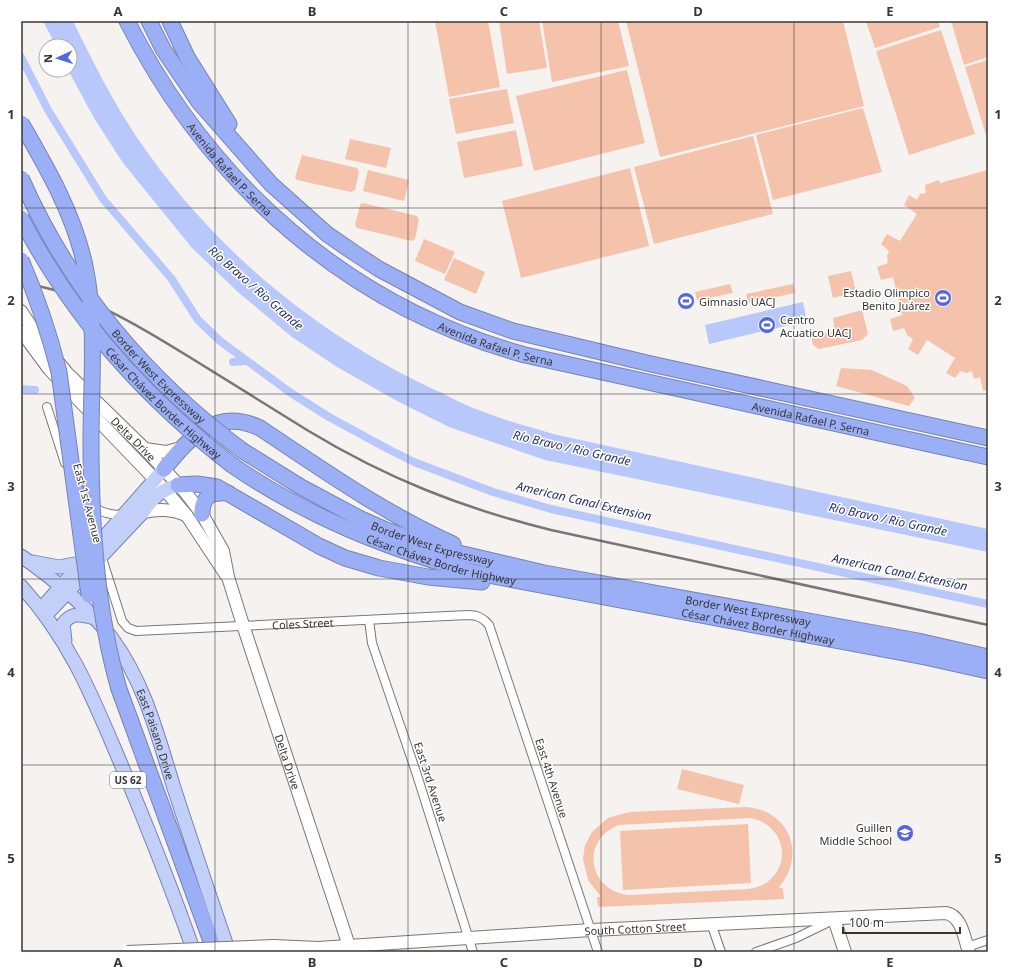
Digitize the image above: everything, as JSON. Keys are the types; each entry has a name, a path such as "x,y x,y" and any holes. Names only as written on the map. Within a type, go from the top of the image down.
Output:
{"highway":[{"name":"Avenida Rafael P. Serna","path":"127,21 174,103 196,132 255,199 312,250 343,272 405,308 475,339 525,355 988,457"},
{"name":"Avenida Rafael P. Serna","path":"149,21 163,50 183,81 246,157 272,184 333,239 379,269 431,298 486,323 519,333 651,364 988,438"},
{"path":"170,21 187,58 210,97 232,129 246,157"},
{"path":"21,123 43,159 68,213 84,264 89,289 93,347 91,511 102,618 111,662 114,690 215,952"},
{"name":"Border West Expressway","path":"21,178 45,226 65,261 112,327 158,378 220,433 243,451 301,487 359,518 433,546 508,566 543,582"},
{"name":"César Chávez Border Highway","path":"21,218 60,283 106,346 173,417 232,464 276,493 311,513 381,543 472,572 543,582 873,640 988,671"},
{"path":"21,260 39,303 59,372 94,627 114,690 206,952"},
{"path":"159,474 181,448 199,432 209,426 224,421 247,422 260,428 369,500 415,527 508,566"},
{"path":"171,488 207,485 228,493 319,546 345,558 379,568 428,577 543,582"},
{"path":"202,514 202,505 204,500 212,494 228,493"},
{"path":"873,640 918,641 988,657"}],"main road":[{"name":"Delta Drive","path":"21,311 26,333 49,369 159,474 171,488 202,514 223,551 228,577 243,625 350,949"},
{"name":"Delta Drive","path":"26,333 145,449 159,474"},
{"path":"145,449 166,452 181,448"},
{"path":"43,612 95,554 122,515 159,474"},
{"name":"Delta Drive","path":"171,488 187,516 228,577"},
{"path":"95,554 143,512 156,495 171,488"},
{"path":"143,512 163,509 172,510 187,516"},
{"path":"24,558 59,567 84,567"},
{"name":"East Paisano Drive","path":"24,558 64,589 95,618 123,656 144,698 229,952"},
{"path":"84,567 84,591 95,618"},
{"name":"US 62","path":"21,586 43,612 67,646 90,691 126,775 170,885 194,952"},
{"path":"67,646 63,632 63,624 67,618 79,614 95,618"},
{"name":"South Cotton Street","path":"127,952 274,946 313,950 350,949 591,930 712,926 946,913 953,915 959,922 968,950"},
{"path":"834,919 845,952"}],"street":[{"name":"East 1st Avenue","path":"47,407 95,554 122,621 128,628"},
{"name":"East 1st Avenue","path":"65,460 88,501 105,514 122,515"},
{"name":"Coles Street","path":"128,628 142,632 243,625 468,615 478,616"},
{"name":"East 4th Avenue","path":"478,616 489,625 598,952"},
{"name":"East 3rd Avenue","path":"369,620 372,643 416,772 473,952"},
{"path":"756,952 796,938 834,919"},
{"path":"712,926 721,952"},
{"path":"968,950 988,940"}],"shaded area":[{"path":"435,21 488,21 500,87 449,97"},
{"path":"499,21 539,21 547,68 507,74"},
{"path":"542,21 618,21 629,66 552,82"},
{"path":"626,21 843,21 864,106 660,157"},
{"path":"866,21 938,21 940,27 875,48"},
{"path":"951,21 988,21 988,57 964,65"},
{"path":"941,30 975,134 909,155 876,51"},
{"path":"988,60 988,134 986,135 965,67"},
{"path":"627,70 645,143 534,171 516,96"},
{"path":"507,89 514,123 456,134 449,99"},
{"path":"863,108 882,172 773,200 756,135"},
{"path":"516,130 523,166 464,178 457,142"},
{"path":"753,136 773,214 654,244 634,167"},
{"path":"350,139 391,148 386,168 345,159"},
{"path":"302,155 357,168 359,172 355,190 351,192 297,180 295,177"},
{"path":"630,168 649,246 521,278 502,201"},
{"path":"368,170 409,180 404,201 363,191"},
{"name":"Estadio Olimpico Benito Juárez","path":"988,170 988,389 983,391 980,377 974,379 972,371 966,373 960,371 955,378 946,373 955,358 927,340 918,355 908,349 913,339 907,335 904,328 893,331 890,319 902,315 893,277 881,280 877,267 888,263 887,256 889,251 881,244 887,234 900,241 917,214 904,205 909,195 917,200 920,194 926,193 925,185 939,180 940,183"},
{"path":"363,203 417,216 419,220 415,239 412,241 357,228 355,225 360,205"},
{"path":"424,239 455,252 445,274 415,261"},
{"path":"454,258 485,272 476,294 444,280"},
{"path":"851,271 856,292 833,298 828,276"},
{"path":"730,284 733,293 697,300 695,292"},
{"path":"793,284 795,293 748,303 746,294"},
{"path":"862,310 868,334 862,340 819,349 813,345 811,336 835,331 833,318"},
{"path":"841,368 872,370 907,386 915,398 909,406 836,386"},
{"path":"682,769 744,785 739,804 677,789"},
{"path":"746,807 761,810 773,816 783,825 789,836 792,848 792,861 787,874 779,887 783,888 784,899 598,907 597,897 601,897 588,880 583,859 585,845 592,832 608,818 629,812","holes":["750,818 764,823 774,832 780,843 782,855 780,866 773,877 763,885 748,889 628,895 614,891 604,884 597,874 594,863 594,852 599,841 607,832 619,825"]},
{"path":"748,824 751,883 623,890 620,831"}],"water":[{"name":"Río Bravo / Rio Grande","path":"43,21 73,21 95,65 136,136 166,177 199,216 234,252 271,286 311,317 353,345 397,371 473,408 509,421 553,434 988,529 988,552 545,460 449,427 397,401 337,367 292,337 239,293 192,248 123,163 94,118 72,78 78,78 78,38 52,38"},
{"path":"803,302 807,321 709,344 705,325"}],"waterway":[{"name":"American Canal Extension","path":"21,57 48,110 103,199 171,278 198,320 220,341 291,393 329,417 414,462 493,492 551,509 988,604"},
{"path":"233,362 245,361"},
{"path":"21,389 35,390"}],"railway":[{"path":"21,283 45,287 67,294 89,302 131,322 307,430 366,463 425,490 486,512 551,530 988,625"}],"place":[{"name":"Estadio Olimpico Benito Juárez","path":"943,298"},
{"name":"Gimnasio UACJ","path":"686,301"},
{"name":"Centro Acuatico UACJ","path":"767,325"},
{"name":"Guillen Middle School","path":"905,833"}]}
